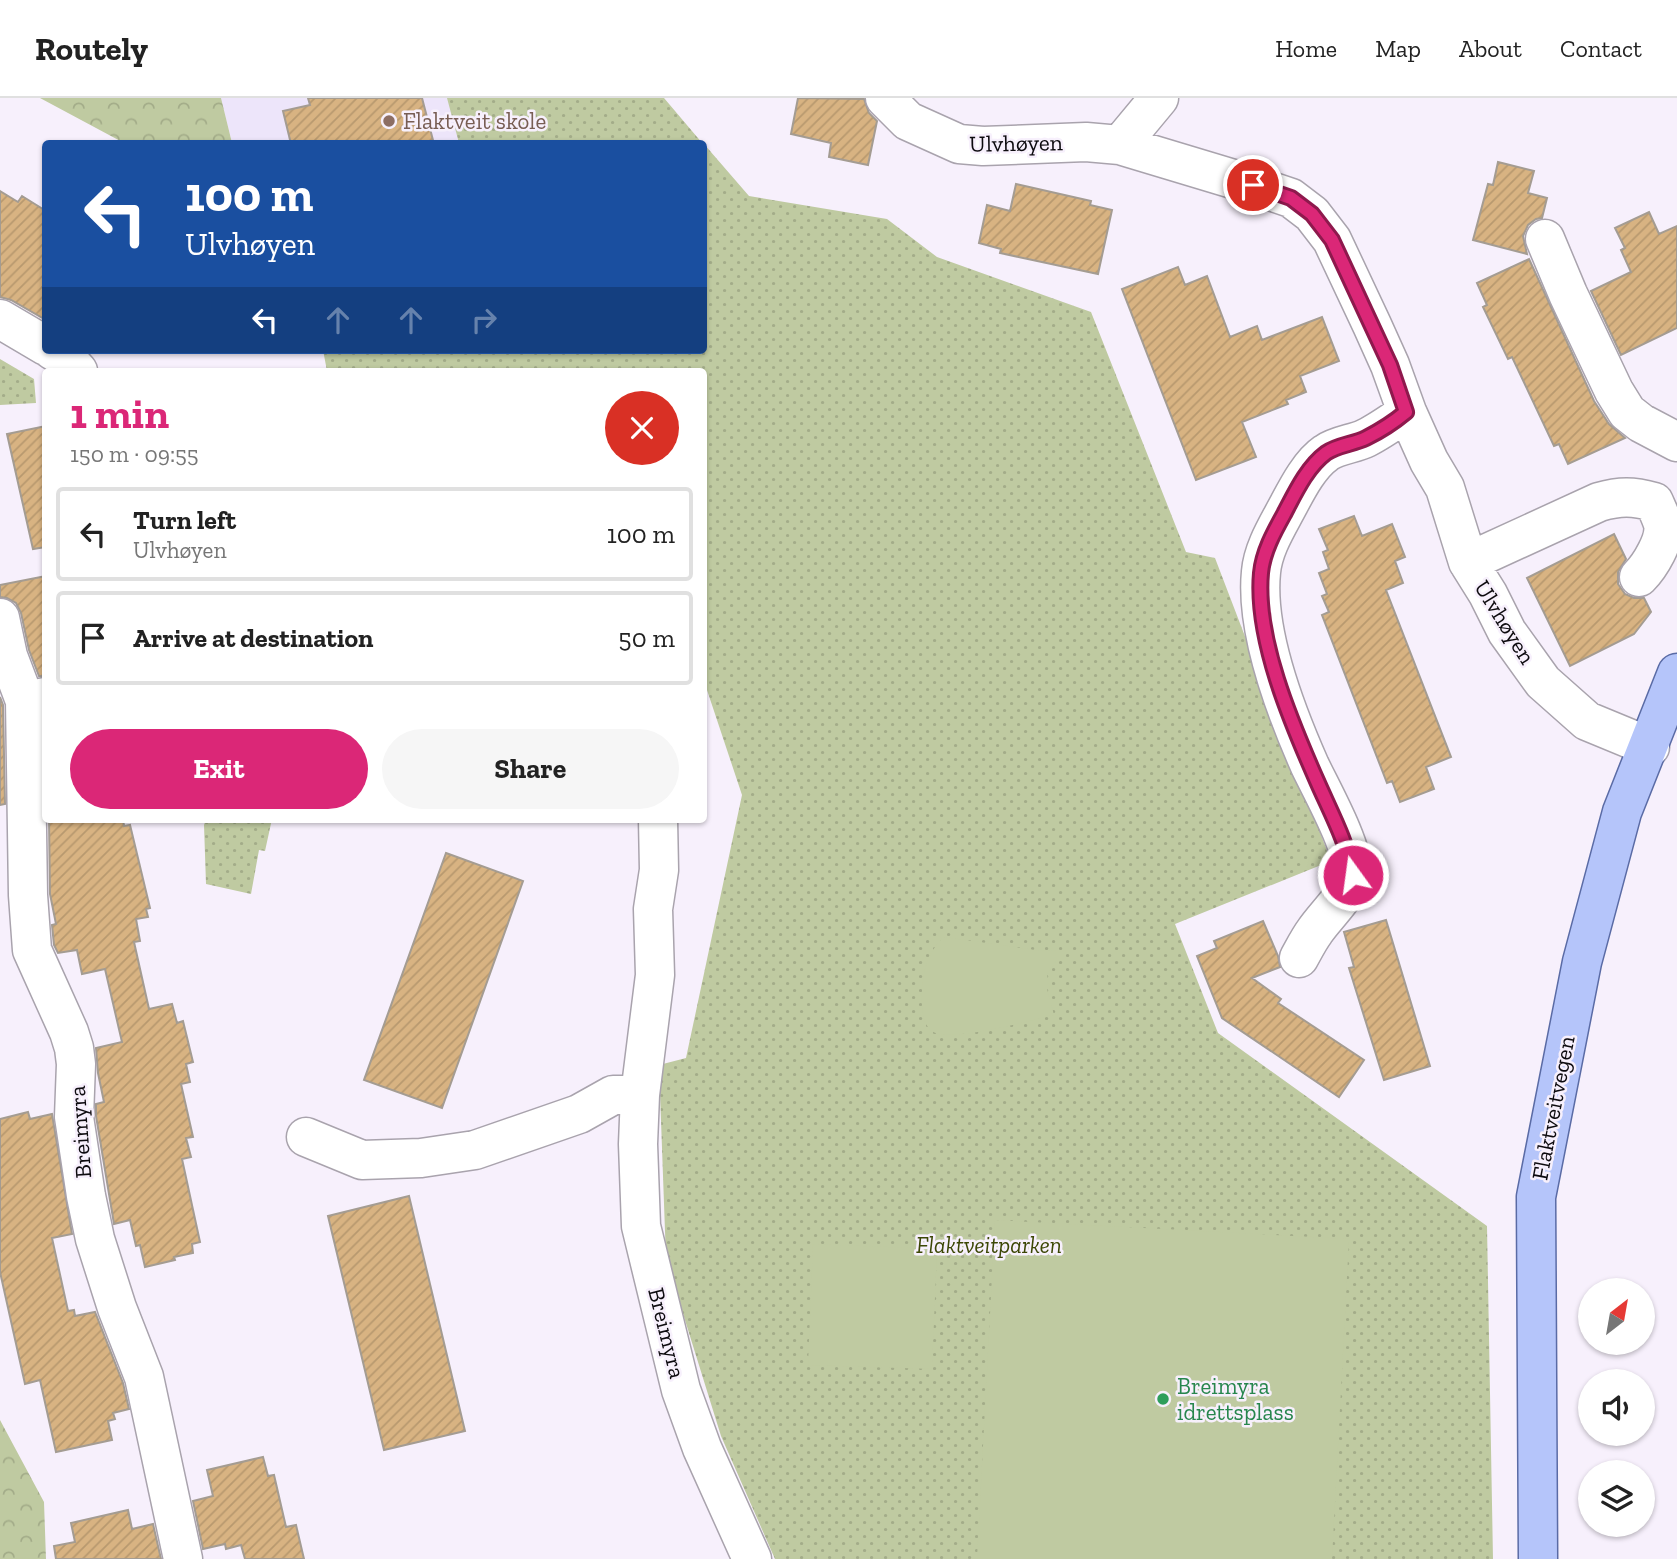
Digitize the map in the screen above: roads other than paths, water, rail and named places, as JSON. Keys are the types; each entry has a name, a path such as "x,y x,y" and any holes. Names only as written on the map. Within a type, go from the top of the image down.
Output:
{"main road":[{"name":"Flaktveitvegen","path":"1538,1559 1536,1197 1582,961 1622,812 1650,747 1677,673"}],"street":[{"name":"Ulvhøyen","path":"886,98 908,121 959,144 983,146 1086,142 1120,145 1291,198 1312,214 1332,240 1390,365 1406,412 1445,488 1468,562 1507,632 1543,682 1587,721 1650,747"},
{"path":"1120,145 1159,98"},
{"path":"1545,239 1614,391 1628,412 1641,424 1677,442"},
{"path":"0,319 42,344"},
{"path":"59,354 75,368"},
{"path":"1299,958 1314,932 1349,887 1353,875 1348,849 1284,701 1261,612 1261,572 1275,530 1311,469 1327,452 1365,439 1406,412"},
{"name":"Ulvhøyen","path":"1468,562 1599,502 1621,496 1635,496 1654,502 1670,520 1651,566 1639,577"},
{"name":"Breimyra","path":"0,618 8,656 35,699 29,895 32,950 74,1048 74,1117 95,1239 117,1308 144,1377 183,1559"},
{"name":"Breimyra","path":"658,823 659,870 653,909 655,975 640,1095 638,1144 641,1226 681,1390 702,1448 752,1559"},
{"path":"306,1137 362,1160 421,1158 475,1150 579,1114 613,1096 640,1095"}],"place":[{"name":"Flaktveit skole","path":"389,121"},
{"name":"Breimyra idrettsplass","path":"1163,1399"}],"park label":[{"name":"Flaktveitparken","path":"989,1245"}]}
